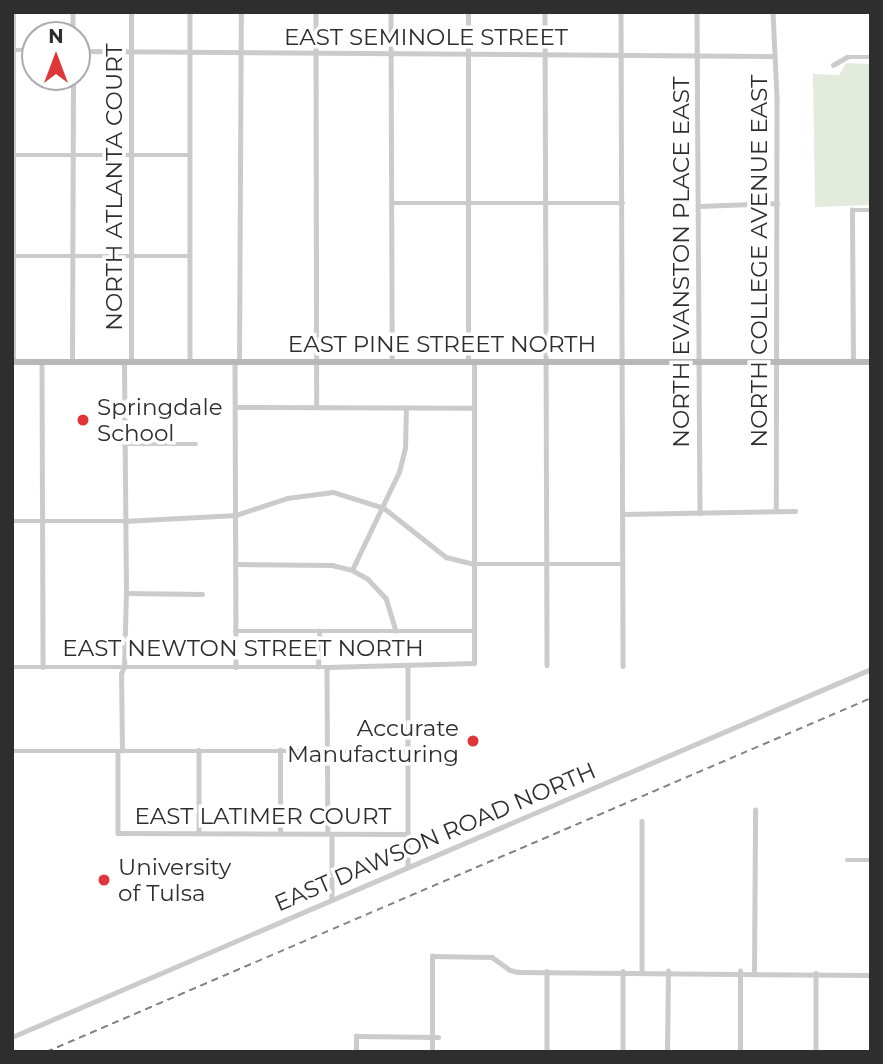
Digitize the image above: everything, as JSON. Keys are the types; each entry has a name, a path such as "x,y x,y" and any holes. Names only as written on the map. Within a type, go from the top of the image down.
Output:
{"main road":[{"name":"EAST PINE STREET NORTH","path":"12,362 871,362"}],"street":[{"path":"12,362 13,12"},
{"name":"NORTH ATLANTA COURT","path":"118,833 121,674 124,667 124,444 132,256 131,12"},
{"path":"190,12 190,362"},
{"path":"236,667 235,407 241,12"},
{"path":"316,12 317,407"},
{"path":"391,12 392,362"},
{"path":"236,631 474,631 468,12"},
{"path":"545,12 547,666"},
{"path":"621,12 623,666"},
{"name":"NORTH EVANSTON PLACE EAST","path":"697,12 700,513"},
{"name":"NORTH COLLEGE AVENUE EAST","path":"773,12 777,203 776,511"},
{"name":"EAST SEMINOLE STREET","path":"91,52 774,56"},
{"path":"833,65 847,57 871,57"},
{"path":"72,362 73,91"},
{"path":"13,155 190,155"},
{"path":"392,203 623,203"},
{"path":"700,206 777,203"},
{"path":"853,362 852,210 871,210"},
{"path":"13,256 190,256"},
{"path":"42,362 43,667"},
{"path":"235,407 473,408"},
{"path":"352,570 384,508 403,459 406,408"},
{"path":"124,444 196,444"},
{"path":"12,521 124,521 236,515 287,498 333,492 384,508 446,557 474,564 622,564"},
{"path":"623,514 794,511"},
{"path":"235,564 332,565 352,570 368,579 386,598 396,631"},
{"path":"125,593 202,594"},
{"path":"318,667 319,631"},
{"name":"EAST NEWTON STREET NORTH","path":"12,667 408,667 474,663 474,631"},
{"path":"327,667 332,900"},
{"path":"408,667 408,867"},
{"name":"EAST DAWSON ROAD NORTH","path":"12,1037 871,668"},
{"path":"199,750 199,833"},
{"path":"280,750 280,832"},
{"path":"12,751 408,751"},
{"path":"754,971 755,810"},
{"path":"642,821 642,971"},
{"name":"EAST LATIMER COURT","path":"118,833 408,834"},
{"path":"847,860 871,860"},
{"path":"432,1052 435,1037 432,956 492,957 510,970 754,971 871,975"},
{"path":"547,971 547,1052"},
{"path":"623,971 623,1052"},
{"path":"667,971 667,1052"},
{"path":"740,971 740,1052"},
{"path":"816,974 816,1052"},
{"path":"356,1052 356,1036 435,1037"}],"green space":[{"path":"846,63 871,64 871,205 815,207 813,74 839,75"}],"railway":[{"path":"46,1052 871,698"}],"place":[{"name":"Springdale School","path":"83,420"},
{"name":"Accurate Manufacturing","path":"473,741"},
{"name":"University of Tulsa","path":"104,880"}]}
